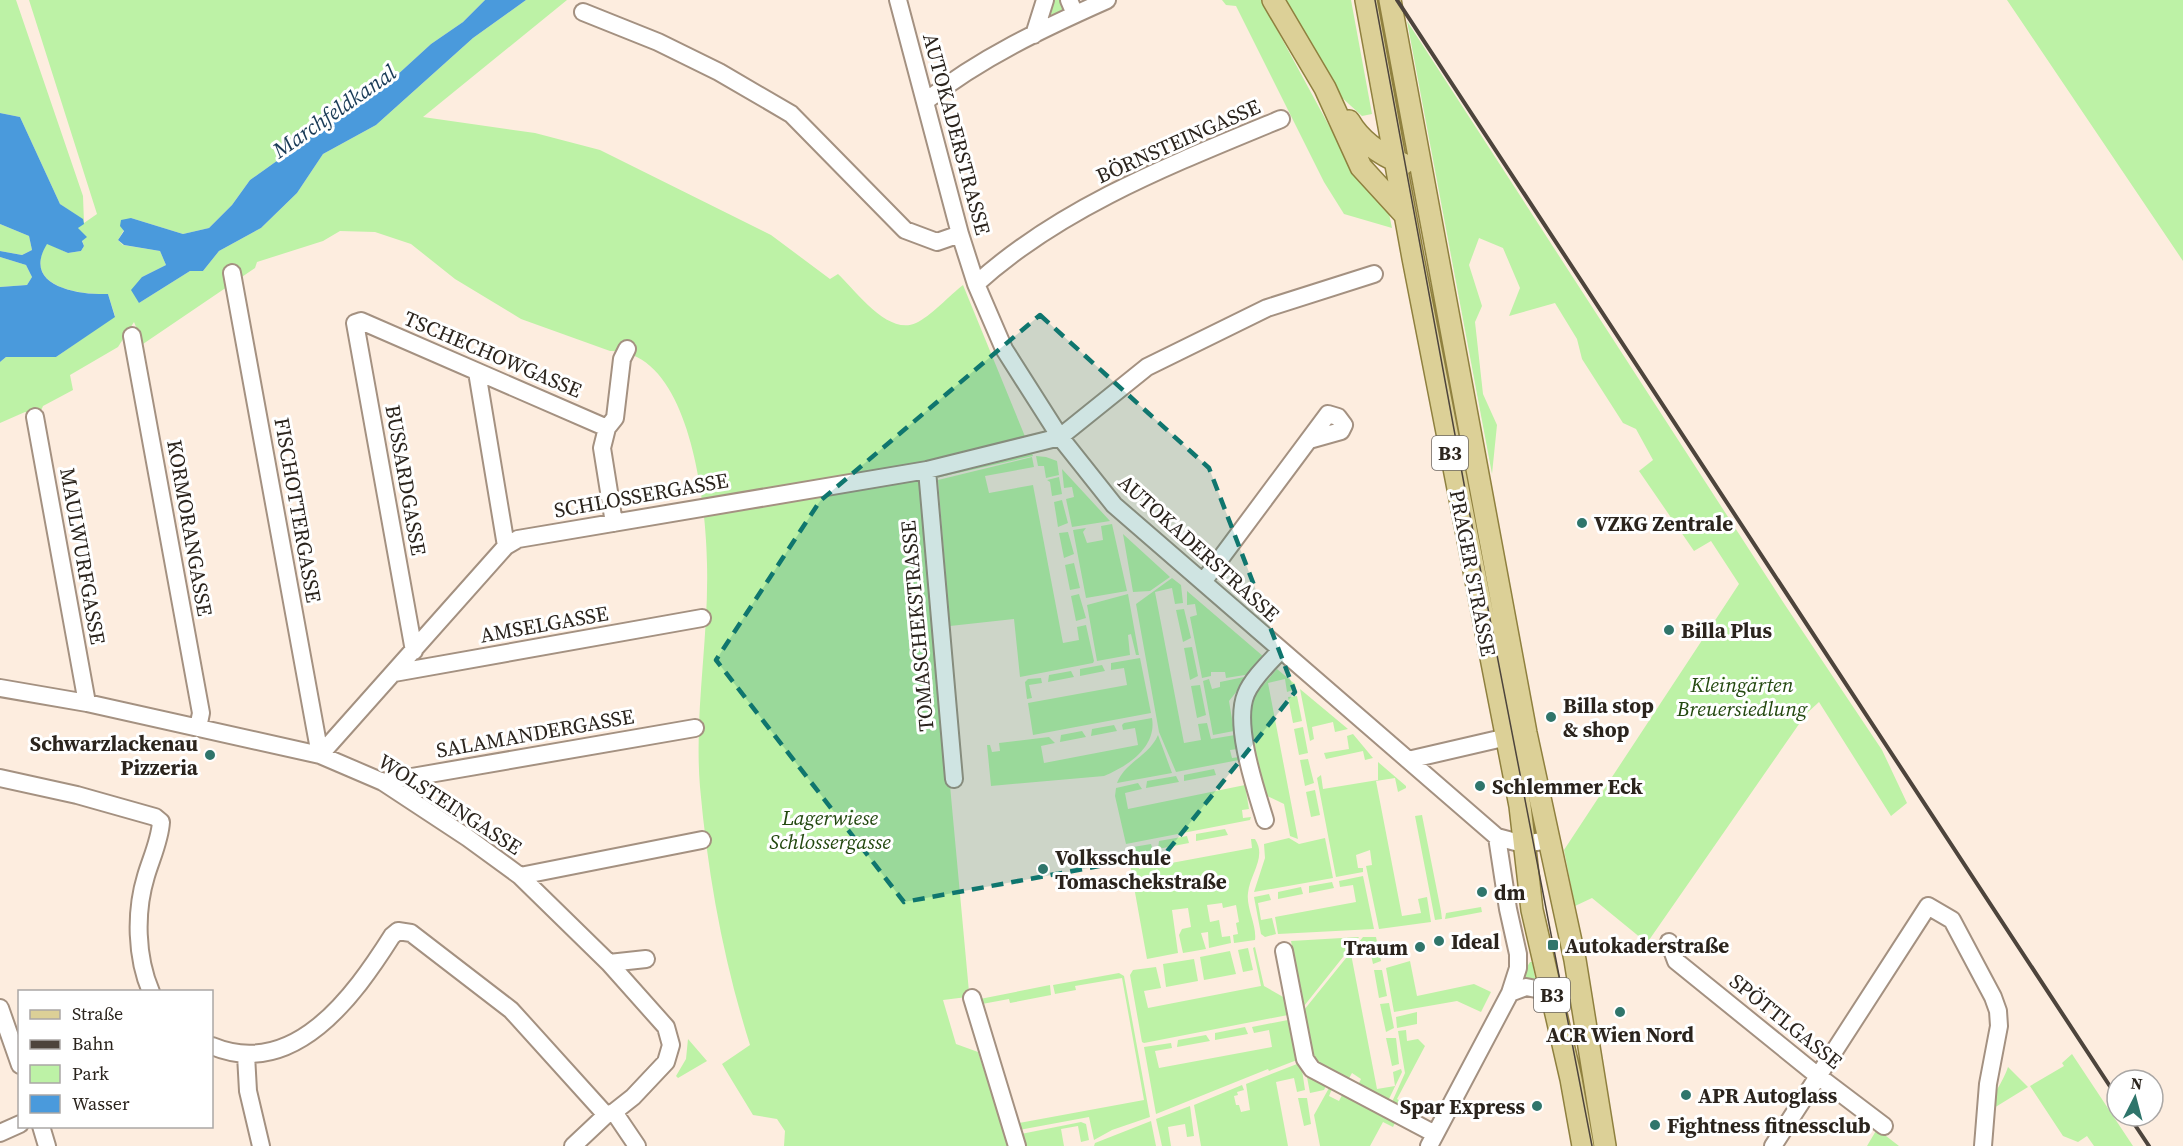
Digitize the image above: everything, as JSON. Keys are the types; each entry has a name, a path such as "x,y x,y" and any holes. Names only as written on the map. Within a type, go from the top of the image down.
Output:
{"main road":[{"path":"1273,0 1325,88 1361,167 1404,214"},
{"name":"PRAGER STRASSE","path":"1366,0 1382,90 1400,165 1404,214 1516,735 1549,840 1580,990 1605,1146"},
{"name":"PRAGER STRASSE","path":"1390,0 1418,141 1460,382 1516,735 1523,844 1532,910 1583,1146"},
{"path":"1325,88 1346,115 1356,133 1420,179 1428,200"},
{"path":"1346,115 1358,123 1366,125 1373,123 1382,107 1382,90"},
{"path":"1352,149 1376,167 1400,165 1418,141"}],"street":[{"name":"AUTOKADERSTRASSE","path":"898,0 960,234 976,284 1004,349 1060,437 1114,505 1497,837 1523,844 1549,840"},
{"path":"1034,35 1045,0"},
{"path":"926,101 951,81 1034,35 1072,7 1107,0"},
{"path":"583,12 658,42 709,67 791,114 905,230 938,242 960,234"},
{"name":"BÖRNSTEINGASSE","path":"976,284 1007,256 1147,175 1281,119"},
{"name":"FISCHOTTERGASSE","path":"232,273 320,755"},
{"path":"1060,437 1148,366 1267,308 1374,274"},
{"name":"TSCHECHOWGASSE","path":"361,321 607,428"},
{"name":"BUSSARDGASSE","path":"361,321 355,323 414,651"},
{"name":"KORMORANGASSE","path":"132,336 201,713 198,728"},
{"path":"614,523 602,448 607,428 615,418 622,359 627,349"},
{"path":"477,372 506,546"},
{"name":"MAULWURFGASSE","path":"35,417 87,703"},
{"name":"SCHLOSSERGASSE","path":"320,755 506,546 532,536 927,470 1060,437"},
{"path":"1203,582 1309,440"},
{"name":"TOMASCHEKSTRASSE","path":"927,470 954,779"},
{"name":"AMSELGASSE","path":"394,673 702,618"},
{"path":"1265,820 1255,788 1241,713 1246,693 1280,651"},
{"name":"WOLSTEINGASSE","path":"0,688 87,703 320,755 383,782 520,876 609,963 666,1027 671,1045 666,1062 633,1097 610,1113 573,1146"},
{"name":"SALAMANDERGASSE","path":"383,782 695,728"},
{"path":"1408,760 1516,735"},
{"path":"0,777 77,795 155,817 161,822 145,880 141,912 141,970 150,990"},
{"path":"1284,951 1305,1059 1312,1069 1432,1140 1510,993 1518,968 1518,954 1508,909 1497,837"},
{"path":"520,876 702,840"},
{"path":"1773,1146 1928,906 1952,920 1993,997 1998,1011 1999,1026 1988,1084 1983,1146"},
{"path":"213,1046 246,1055 285,1047 311,1034 347,1001 366,977 392,936 398,931 411,933 511,1010 610,1113 637,1146"},
{"name":"SPÖTTLGASSE","path":"1669,942 1676,961 1818,1076 1884,1126"},
{"path":"609,963 646,959"},
{"path":"1510,993 1526,987 1551,992 1580,990"},
{"path":"972,998 1017,1146"},
{"path":"0,1008 18,1059"},
{"path":"246,1055 248,1091 261,1146"},
{"path":"0,1133 18,1125"},
{"path":"41,1128 47,1146"}],"highlighted area":[{"path":"1040,315 1209,468 1295,692 1165,854 904,902 716,660 820,501"}],"green space":[{"name":"Lagerwiese Schlossergasse","path":"0,0 16,0 83,196 84,223 97,214 29,0 485,0 463,22 431,44 396,76 250,180 232,205 209,228 183,234 131,218 118,240 123,245 160,251 166,265 142,277 139,303 190,271 203,271 219,251 261,228 297,193 323,154 376,125 473,38 526,0 567,0 423,117 535,133 600,150 771,235 830,279 838,274 873,310 895,323 905,325 922,320 963,285 1033,456 922,481 969,992 967,997 943,1000 956,1044 978,1052 1009,1146 784,1146 785,1131 777,1119 753,1115 722,1064 750,1045 724,949 707,853 700,787 700,703 707,592 703,506 688,435 676,402 659,375 637,357 610,351 521,319 455,279 411,244 375,232 340,231 323,241 257,262 255,268 143,344 134,322 118,347 70,375 73,390 43,406 40,413 31,415 25,412 0,423 0,362 6,357 56,357 115,316 108,294 68,290 47,278 41,269 41,258 47,243 68,253 81,251 84,246 78,228 82,219 60,204 20,117 0,113"},
{"path":"1054,0 1061,0 1068,11 1051,18 1047,13"},
{"path":"1222,0 1261,0 1360,183 1387,204 1392,228 1344,214 1324,182 1236,6 1226,5"},
{"path":"1283,0 1351,0 1372,114 1362,116 1339,95"},
{"path":"2007,0 2183,0 2183,261"},
{"name":"Kleingärten Breuersiedlung","path":"1407,21 1785,605 1882,750 1907,803 1891,816 1819,702 1806,714 1647,943 1592,898 1575,906 1564,850 1739,584 1711,541 1694,551 1639,471 1653,460 1636,429 1623,423 1582,359 1577,339 1555,303 1509,316 1520,288 1503,248 1479,238 1469,265 1482,306 1475,322 1483,394 1497,425 1492,474"},
{"path":"0,224 29,236 32,250 22,255 0,251"},
{"path":"0,257 26,265 32,277 27,285 0,287"},
{"path":"1036,456 1057,461 1059,475 1046,478 1044,466 1038,466"},
{"path":"1032,457 1034,467 985,476 989,493 1033,485 1063,643 1079,640 1077,627 1086,625 1094,661 1020,677 1014,619 950,626 938,480"},
{"path":"1062,469 1110,521 1072,527 1066,499 1074,497 1072,487 1064,488"},
{"path":"1059,477 1062,494 1052,496 1050,482 1047,480"},
{"path":"1062,500 1068,523 1058,527 1054,502"},
{"path":"1112,524 1127,591 1086,598 1073,530 1086,528 1083,532 1087,543 1103,540 1101,526"},
{"path":"1068,532 1074,554 1064,558 1059,533"},
{"path":"1123,534 1170,577 1150,591 1133,592"},
{"path":"1074,563 1080,588 1070,590 1065,565"},
{"path":"1172,578 1181,585 1183,603 1175,604 1172,588 1155,592 1184,743 1201,740 1198,724 1207,723 1211,739 1235,735 1238,749 1230,750 1232,758 1239,757 1239,760 1176,772 1159,732 1136,604"},
{"path":"1187,591 1264,657 1251,674 1226,678 1225,672 1211,672 1211,676 1202,678 1190,617 1197,615 1195,604 1187,605"},
{"path":"1079,594 1086,618 1076,621 1071,596"},
{"path":"1128,594 1139,655 1136,655 1131,634 1128,635 1130,655 1097,661 1087,605"},
{"path":"1184,609 1191,638 1183,642 1176,610"},
{"path":"1192,647 1198,676 1190,680 1184,648"},
{"path":"1140,658 1151,713 1033,735 1028,703 1127,685 1124,668 1111,670 1111,663"},
{"path":"1102,665 1105,671 1080,676 1080,669"},
{"path":"1277,669 1295,684 1296,689 1287,692 1285,679 1268,683 1298,839 1290,836 1284,804 1263,794 1261,790 1247,712 1251,699"},
{"path":"1071,671 1074,677 1048,682 1049,675"},
{"path":"1249,676 1229,701 1234,731 1213,735 1203,681 1209,679 1212,689 1220,687 1220,682"},
{"path":"1041,678 1042,683 1029,685 1032,698 1027,699 1025,682 1028,679"},
{"path":"1200,685 1206,715 1197,718 1191,686"},
{"path":"1300,689 1348,729 1335,732 1333,722 1312,727 1314,739 1310,741"},
{"path":"1297,696 1302,721 1293,723 1288,697"},
{"path":"1152,718 1150,738 1139,754 1122,767 1104,776 991,786 987,745 990,745 992,752 1000,751 999,743 1049,737 1055,743 1041,746 1044,763 1138,745 1135,728 1123,730 1122,725"},
{"path":"1114,725 1117,731 1091,736 1092,729"},
{"path":"1303,727 1308,753 1299,755 1294,729"},
{"path":"1082,731 1086,737 1060,742 1061,735"},
{"path":"1353,734 1373,758 1365,760 1363,751 1326,759 1324,753 1349,749 1347,736"},
{"path":"1158,735 1172,773 1117,783 1126,770 1149,748"},
{"path":"1308,759 1314,783 1305,786 1300,760"},
{"path":"1378,762 1406,786 1398,792 1395,778 1376,781 1402,916 1421,913 1418,899 1427,897 1431,922 1379,929 1366,866 1372,865 1370,850 1356,855 1358,868 1363,868 1363,872 1336,877 1317,778 1321,775 1323,789 1378,780"},
{"path":"1214,769 1216,775 1184,781 1184,775"},
{"path":"1176,776 1179,782 1146,788 1147,781"},
{"path":"1138,783 1142,789 1125,793 1128,809 1245,785 1249,809 1242,810 1243,818 1251,817 1250,820 1126,844 1115,796 1116,788"},
{"path":"1315,790 1320,815 1311,817 1306,792"},
{"path":"1422,815 1442,919 1435,920 1415,816"},
{"path":"1225,829 1228,835 1196,841 1196,834"},
{"path":"1187,836 1189,843 1158,849 1159,841"},
{"path":"1289,838 1299,844 1325,838 1333,878 1254,892 1265,858 1264,844"},
{"path":"1251,839 1255,839 1259,852 1259,859 1248,893 1255,940 1234,943 1233,935 1238,934 1236,923 1239,922 1236,905 1223,908 1222,903 1207,905 1210,922 1219,920 1222,937 1230,936 1231,943 1209,948 1208,932 1201,933 1206,949 1183,953 1179,935 1182,929 1191,927 1188,908 1172,910 1178,953 1147,959 1127,848 1151,844 1153,850 1136,853 1139,869 1252,848"},
{"path":"1363,876 1374,929 1278,934 1275,917 1356,902 1353,885 1340,887 1339,881"},
{"path":"1332,882 1334,888 1309,893 1309,886"},
{"path":"1301,887 1303,894 1278,899 1278,892"},
{"path":"1269,894 1271,900 1258,903 1261,920 1272,918 1276,934 1265,937 1261,934 1254,897"},
{"path":"1481,907 1482,912 1445,919 1446,913"},
{"path":"1359,937 1304,1006 1291,941"},
{"path":"1363,937 1376,937 1381,961 1373,964 1370,950 1351,954 1377,1089 1395,1086 1393,1072 1401,1069 1402,1072 1388,1101 1358,1085 1361,1079 1352,1073 1348,1080 1318,1062 1313,1054 1304,1010"},
{"path":"1255,947 1264,986 1285,998 1288,1015 1142,1042 1130,975 1133,970 1156,967 1161,988 1144,991 1148,1008 1261,986 1253,948"},
{"path":"1248,948 1253,970 1243,972 1238,950"},
{"path":"1230,951 1236,974 1204,980 1200,957"},
{"path":"1194,959 1198,981 1166,987 1163,964"},
{"path":"1410,961 1417,996 1474,984 1491,992 1481,1012 1457,1001 1394,1012 1386,968"},
{"path":"1532,962 1536,983 1519,980"},
{"path":"1374,970 1382,970 1387,996 1379,998"},
{"path":"1119,973 1124,976 1150,1117 1112,1130 1094,1140 1089,1117 1019,1130 1019,1123 1144,1100 1122,978 1075,986 1076,990 1055,994 1053,985"},
{"path":"1050,985 1051,995 1010,1003 1009,999 982,1004 980,999"},
{"path":"1389,1003 1394,1028 1386,1032 1380,1004"},
{"path":"1417,1012 1417,1024 1397,1028 1396,1017"},
{"path":"1288,1020 1297,1060 1269,1071 1268,1069 1156,1114 1144,1047 1171,1043 1172,1048 1155,1051 1159,1068 1272,1047 1269,1030 1254,1033 1252,1027"},
{"path":"1245,1027 1248,1034 1215,1040 1215,1033"},
{"path":"1406,1030 1407,1041 1418,1039 1425,1046 1397,1099 1405,1104 1402,1110 1392,1102 1405,1073 1398,1031"},
{"path":"1206,1035 1210,1041 1177,1047 1178,1040"},
{"path":"1386,1038 1396,1038 1399,1064 1392,1066"},
{"path":"688,1039 707,1061 678,1078 676,1076 686,1059"},
{"path":"2072,1054 2105,1104 2105,1128 2121,1128 2133,1146 2094,1146 2087,1136 2078,1142 2063,1136 2030,1086 2064,1066 2062,1063"},
{"path":"1297,1064 1302,1070 1305,1090 1297,1092 1294,1078 1276,1082 1288,1146 1201,1146 1194,1105 1242,1085 1244,1090 1237,1092 1238,1095 1234,1096 1236,1105 1239,1105 1241,1112 1250,1110 1246,1084"},
{"path":"2008,1067 2028,1087 1989,1111 1992,1100"},
{"path":"1307,1077 1326,1086 1324,1090 1310,1093"},
{"path":"1329,1088 1332,1089 1329,1096 1339,1101 1342,1095 1395,1123 1393,1127 1383,1122 1370,1146 1320,1146 1314,1115"},
{"path":"1298,1098 1307,1098 1311,1124 1304,1126"},
{"path":"1190,1106 1194,1136 1187,1137 1185,1124 1168,1127 1171,1146 1162,1146 1156,1119"},
{"path":"1151,1121 1156,1146 1094,1146 1095,1143"},
{"path":"1081,1122 1086,1124 1089,1140 1081,1142 1078,1126 1061,1129 1064,1146 1023,1146 1021,1134"},
{"path":"1877,1129 1899,1146 1867,1146"}],"water":[{"path":"485,0 526,0 473,38 376,125 323,154 297,193 261,228 219,251 203,271 190,271 139,303 131,290 142,277 166,265 160,251 124,245 118,240 124,231 120,226 121,220 131,218 183,234 209,228 232,205 250,180 396,76 431,44 463,22"},
{"path":"0,113 20,117 60,204 83,219 84,224 78,228 87,237 82,241 84,246 81,251 68,253 47,244 41,258 41,270 47,279 69,290 108,294 115,317 56,357 6,357 0,362 0,287 27,285 32,277 26,265 0,257 0,251 22,255 32,250 29,236 0,224"}],"tram line":[{"path":"1375,0 1467,500 1592,1146"}],"railway":[{"path":"1397,0 2105,1079"},
{"path":"2137,1128 2149,1146"}],"place":[{"name":"VZKG Zentrale","path":"1582,523"},
{"name":"Billa Plus","path":"1669,630"},
{"name":"Billa stop & shop","path":"1551,717"},
{"name":"Schwarzlackenau Pizzeria","path":"210,755"},
{"name":"Schlemmer Eck","path":"1480,786"},
{"name":"Volksschule Tomaschekstraße","path":"1043,869"},
{"name":"dm","path":"1482,892"},
{"name":"Ideal","path":"1439,941"},
{"name":"Autokaderstraße","path":"1553,945"},
{"name":"Traum","path":"1420,947"},
{"name":"ACR Wien Nord","path":"1620,1012"},
{"name":"APR Autoglass","path":"1686,1095"},
{"name":"Spar Express","path":"1537,1106"},
{"name":"Fightness fitnessclub","path":"1655,1125"}],"water label":[{"name":"Marchfeldkanal","path":"334,111"}]}
